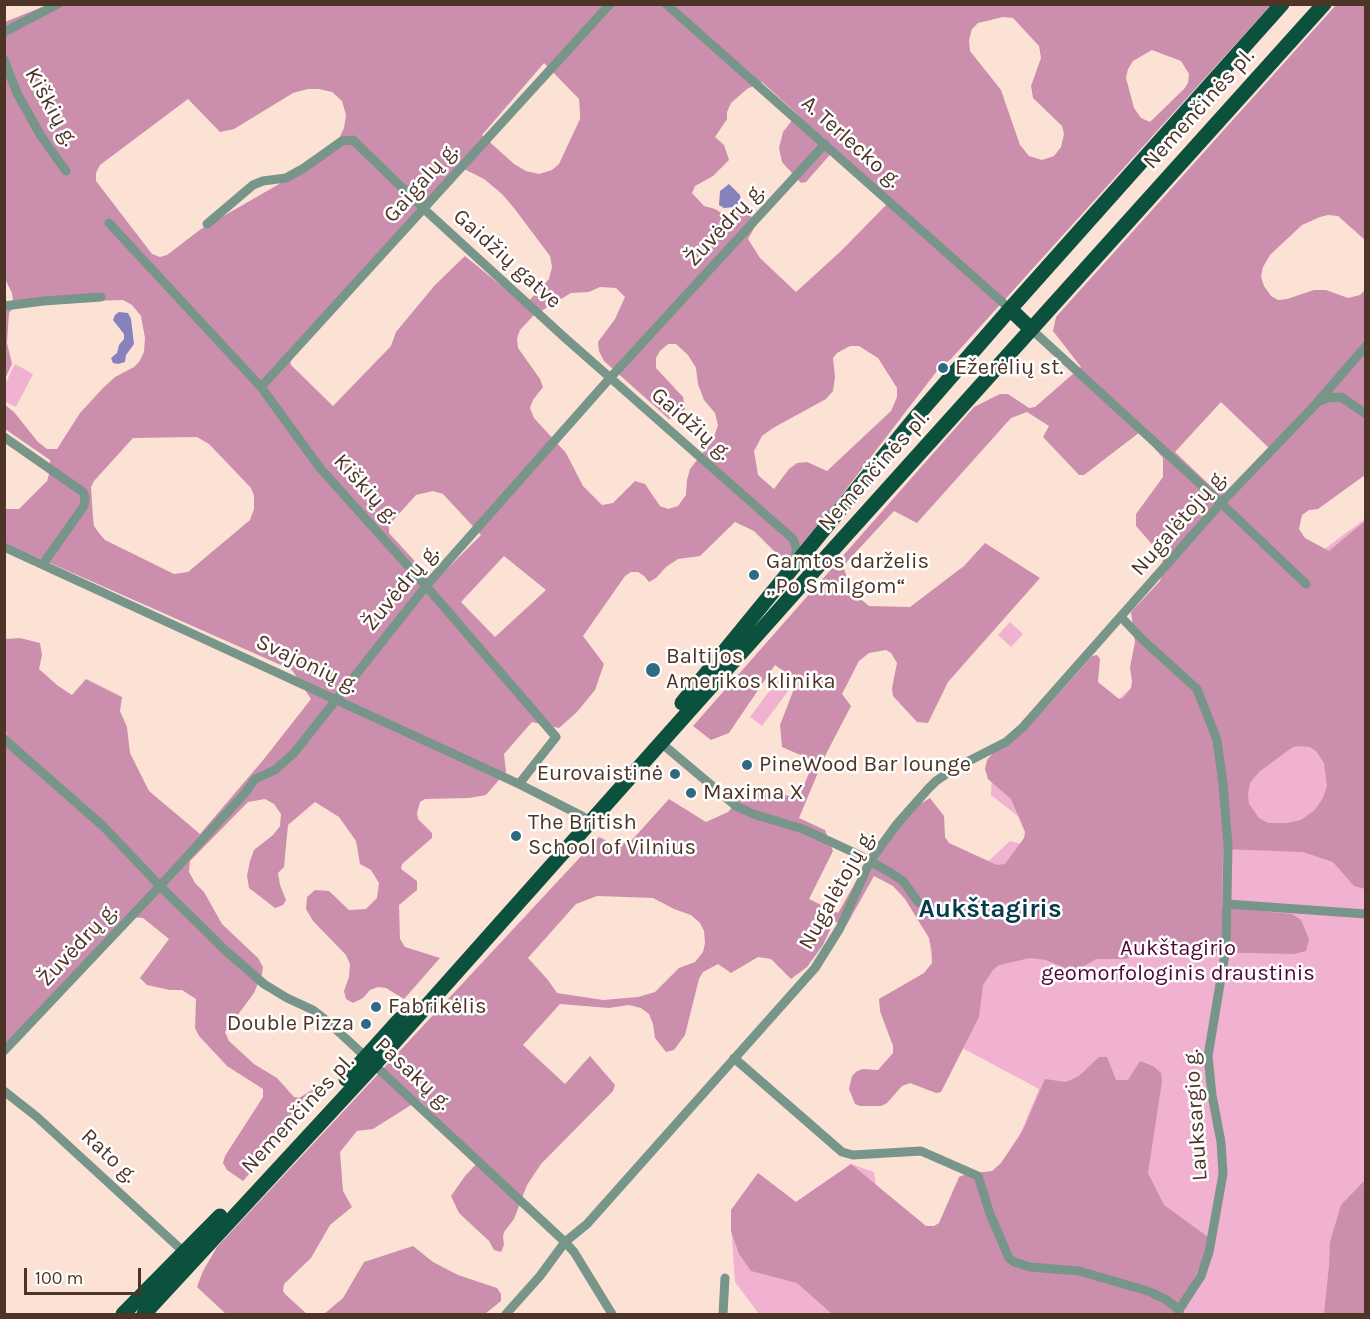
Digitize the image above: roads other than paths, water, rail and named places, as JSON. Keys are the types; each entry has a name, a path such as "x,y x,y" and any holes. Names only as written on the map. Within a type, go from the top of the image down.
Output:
{"main road":[{"name":"Nemenčinės pl.","path":"144,1314 586,819 915,418 1281,4"},
{"name":"Nemenčinės pl.","path":"586,819 660,742 1324,4"},
{"path":"1010,309 1031,329"},
{"name":"Nemenčinės pl.","path":"123,1314 370,1061"}],"street":[{"path":"4,32 58,4"},
{"name":"Gaigalų g.","path":"261,387 610,4"},
{"name":"A. Terlecko g.","path":"666,4 1010,309"},
{"name":"Kiškių g.","path":"4,60 17,93 41,136 66,171"},
{"name":"Gaidžių gatve","path":"207,224 253,185 263,181 286,178 342,141 353,140 424,209 564,337"},
{"name":"Žuvėdrų g.","path":"4,1051 160,886 245,793 255,779 275,770 294,753 426,586 610,378 825,144"},
{"name":"Kiškių g.","path":"109,223 261,387 320,468 426,586 556,737 519,784"},
{"path":"4,306 101,297"},
{"path":"1031,329 1306,584"},
{"name":"Gaidžių g.","path":"564,337 793,539"},
{"name":"Nugalėtojų g.","path":"506,1314 540,1276 565,1242 587,1224 825,954 840,928 870,861 897,824 936,781 1014,736 1221,503 1315,405 1365,346"},
{"path":"1315,405 1326,398 1341,397 1365,414"},
{"path":"4,437 83,492 85,497 84,506 43,564"},
{"path":"793,539 804,541 818,538"},
{"path":"793,539 796,547 796,564"},
{"name":"Svajonių g.","path":"4,547 338,699 519,784 586,819"},
{"name":"Lauksargio g.","path":"1122,617 1144,641 1197,689 1217,740 1223,784 1228,845 1226,948 1208,1056 1223,1160 1222,1189 1209,1252 1201,1276 1179,1312"},
{"name":"Pasakų g.","path":"5,740 103,826 226,951 264,984 313,1010 565,1242 580,1261 612,1314"},
{"path":"660,742 736,806 753,814 803,829 870,861 903,882 918,902"},
{"path":"1227,904 1365,914"},
{"path":"734,1058 842,1152 853,1155 921,1150 978,1176 990,1214 1009,1258 1014,1262 1030,1267 1079,1271 1148,1291 1167,1300 1179,1312"},
{"name":"Rato g.","path":"4,1091 46,1124 185,1252"},
{"path":"723,1314 724,1278"}],"place":[{"name":"Ežerėlių st.","path":"943,368"},
{"name":"Gamtos darželis „Po Smilgom“","path":"754,575"},
{"name":"Baltijos Amerikos klinika","path":"653,670"},
{"name":"PineWood Bar lounge","path":"747,765"},
{"name":"Eurovaistinė","path":"675,774"},
{"name":"Maxima X","path":"691,793"},
{"name":"The British School of Vilnius","path":"516,836"},
{"name":"Fabrikėlis","path":"376,1007"},
{"name":"Double Pizza","path":"366,1024"}],"district":[{"name":"Aukštagiris","path":"990,910"}],"park label":[{"name":"Aukštagirio geomorfologinis draustinis","path":"1178,962"}]}
